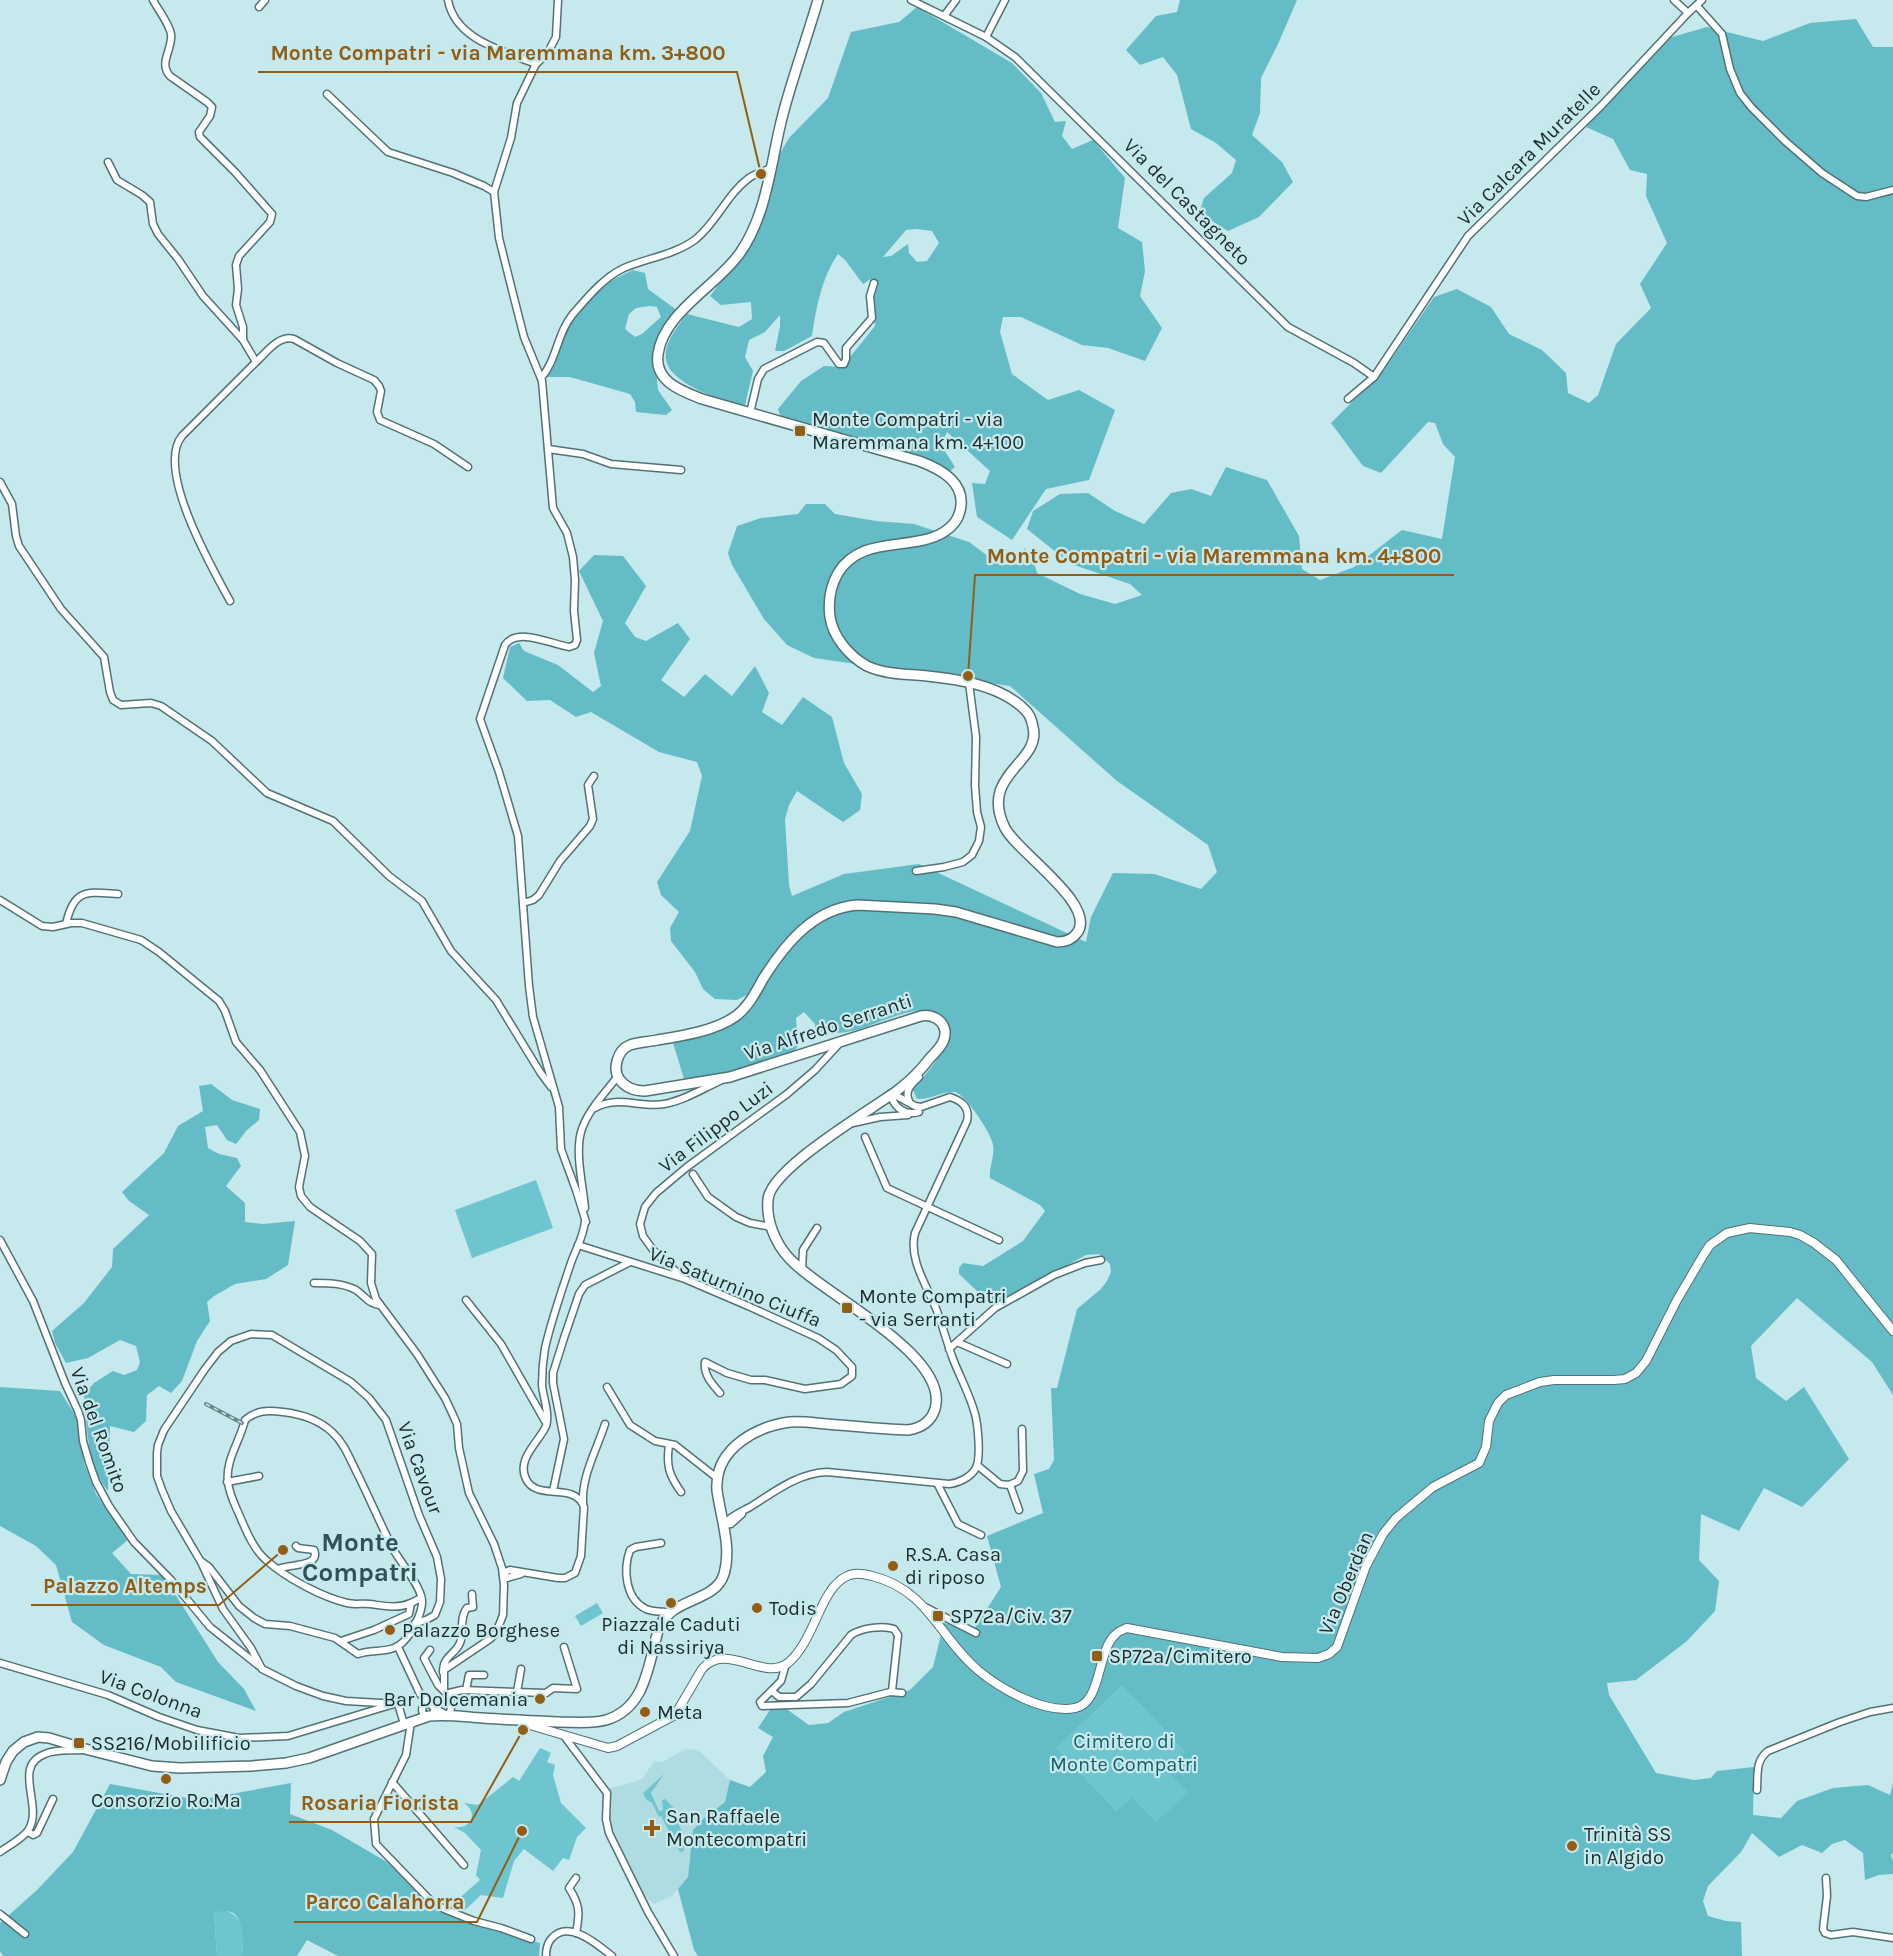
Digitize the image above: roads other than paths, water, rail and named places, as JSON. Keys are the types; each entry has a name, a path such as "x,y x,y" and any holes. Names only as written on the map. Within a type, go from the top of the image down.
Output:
{"main road":[{"path":"818,0 783,115 757,220 747,242 727,269 674,321 662,340 658,356 665,380 702,399 928,464 941,470 955,483 960,494 961,506 957,519 952,525 941,534 931,538 883,546 850,559 834,580 830,610 833,627 839,640 856,659 868,666 886,672 969,683"},
{"name":"Via Alfredo Serranti","path":"717,1478 723,1462 735,1447 750,1436 789,1422 908,1430 928,1421 934,1412 937,1397 935,1387 914,1355 891,1335 802,1270 783,1252 768,1217 768,1199 770,1189 776,1180 794,1164 913,1078 944,1040 945,1030 938,1020 927,1015 730,1077 639,1091 627,1086 618,1076 617,1060 627,1046 711,1028 729,1020 745,1008 779,956 801,930 816,918 844,907 857,905 948,910 1057,942 1068,941 1077,933 1081,920 1074,903 1012,839 1000,815 999,800 1005,781 1034,742 1030,718 1023,708 1012,700 990,689 969,683"},
{"path":"0,1779 13,1751 31,1739 47,1737 134,1762 164,1767 267,1765 309,1758 410,1722 429,1710 449,1716 513,1720 584,1722 605,1720 629,1707 642,1688 651,1664 659,1629 670,1612 717,1586 724,1574 726,1545 717,1478"}],"street":[{"path":"153,0 171,34 165,70 212,107 210,116 199,132 200,137 238,175 272,214 270,222 239,256 236,264 238,287 236,305 243,327 243,340"},
{"path":"259,7 265,0"},
{"path":"448,0 451,11 470,36 536,64"},
{"path":"558,0 556,39 547,54 536,64 516,107 511,138 494,192 499,237 513,294 523,333 541,378 553,508 567,533 574,564 574,611 577,642 568,647 520,636 510,639 505,645 480,716 517,830 532,1009 540,1046 560,1111 561,1149 586,1222"},
{"name":"Via del Castagneto","path":"911,0 986,37 1015,57 1288,327 1354,363 1374,377"},
{"path":"944,16 956,0"},
{"path":"986,37 1005,0"},
{"path":"1674,0 1688,13"},
{"path":"1700,3 1722,34 1730,69 1740,93 1785,141 1822,173 1857,196 1866,197 1893,190"},
{"name":"Via Calcara Muratelle","path":"1348,399 1374,377 1468,237 1601,106 1700,3"},
{"path":"327,94 388,152 453,173 494,192"},
{"path":"108,162 117,180 150,202 153,224 158,234 176,255 203,296 243,340 256,362"},
{"path":"541,378 548,368 567,322 601,285 622,269 664,255 692,242 711,224 744,183 753,175 770,169"},
{"path":"750,413 758,379 764,369 817,342 824,343 839,364 844,364 846,348 872,318 870,296 874,283"},
{"path":"230,601 194,532 183,497 174,454 181,437 256,362 286,337 376,381 381,391 377,412 380,420 434,444 468,467"},
{"path":"548,449 582,454 611,464 681,470"},
{"path":"0,482 12,504 19,546 60,609 102,654 114,701 120,705 151,703 161,706 212,741 267,793 321,814 336,824 389,876 425,905 448,948 493,995 543,1077 554,1089"},
{"path":"916,871 963,862 971,856 979,841 981,827 976,812 976,737 969,683"},
{"path":"524,903 539,895 560,861 590,826 592,819 588,785 594,776"},
{"path":"66,924 73,903 83,894 91,892 118,894"},
{"path":"0,900 42,926 53,927 76,922 141,940 219,1001 236,1042 260,1070 300,1131 305,1153 299,1187 300,1195 310,1207 355,1236 368,1248 373,1259 372,1286 375,1298 417,1354 445,1398 457,1424 459,1448 469,1493 500,1560 503,1574 503,1615 496,1633 444,1670 443,1676"},
{"name":"Via Filippo Luzi","path":"685,1280 648,1245 640,1228 640,1219 648,1202 687,1167 787,1094 815,1070 836,1046 849,1039"},
{"path":"911,1104 907,1097 908,1089 924,1072 935,1053"},
{"path":"584,1507 578,1497 532,1487 527,1482 524,1473 529,1451 547,1424 542,1384 545,1349 559,1296 586,1222 579,1143 584,1125 592,1110 618,1076"},
{"path":"592,1110 612,1102 666,1104 730,1077"},
{"path":"723,1525 731,1524 738,1516 772,1492 805,1476 820,1472 949,1484 962,1481 977,1465 978,1432 975,1414 914,1253 915,1233 968,1121 968,1112 963,1103 950,1096 921,1107 893,1094 893,1101 900,1110 919,1112"},
{"path":"847,1126 864,1120 912,1114 946,1101 963,1103"},
{"path":"865,1137 885,1187 999,1240"},
{"path":"693,1174 708,1197 736,1217 750,1223 771,1227"},
{"path":"802,1270 803,1250 817,1228"},
{"name":"Via Oberdan","path":"786,1664 806,1640 832,1589 840,1580 849,1575 861,1573 892,1583 913,1596 983,1674 1015,1694 1048,1706 1080,1707 1087,1701 1110,1641 1118,1632 1127,1628 1282,1657 1306,1659 1323,1657 1335,1649 1340,1642 1370,1556 1387,1529 1396,1518 1433,1487 1479,1463 1484,1454 1489,1421 1506,1395 1539,1382 1614,1380 1636,1373 1646,1361 1677,1300 1710,1245 1727,1233 1759,1228 1790,1232 1814,1243 1836,1260 1893,1331"},
{"name":"Via del Romito","path":"0,1240 30,1295 78,1411 86,1453 96,1482 116,1516 149,1559 171,1580 214,1630 261,1669 296,1686 324,1696 346,1701 398,1704"},
{"name":"Via Saturnino Ciuffa","path":"578,1245 685,1280 818,1338 836,1350 852,1367 852,1376 841,1384 805,1389 735,1376 705,1362 706,1375 720,1393"},
{"path":"651,1268 657,1268 659,1265 658,1254"},
{"path":"949,1348 995,1308 1054,1275 1085,1263 1101,1260"},
{"path":"553,1491 564,1439 553,1372 564,1338 579,1294 585,1285 630,1262"},
{"path":"314,1283 347,1286 358,1291 371,1303 380,1305"},
{"path":"466,1300 501,1344 547,1424"},
{"name":"Via Cavour","path":"201,1562 177,1521 157,1476 157,1453 164,1430 218,1352 231,1341 251,1334 272,1335 351,1382 369,1398 386,1420 415,1505 436,1557 441,1579 440,1602 435,1615 415,1623"},
{"path":"957,1342 1007,1364"},
{"path":"607,1387 630,1425 655,1441 675,1446 717,1478"},
{"path":"201,1562 209,1567 237,1604 254,1618 266,1624 290,1626 338,1639 358,1654 368,1650 389,1651 398,1647 409,1635 422,1598 394,1551 372,1500 344,1447 333,1433 321,1424 294,1413 266,1409 250,1416 245,1420 229,1464 227,1482 250,1538 265,1560 316,1591 348,1603 370,1604 386,1608 406,1605 422,1598"},
{"path":"500,1560 506,1567 519,1573 558,1578 565,1578 575,1573 581,1556 585,1481 605,1424"},
{"path":"977,1465 1000,1484 1011,1485 1018,1481 1023,1471 1022,1429"},
{"path":"669,1445 667,1460 669,1473 681,1492"},
{"path":"227,1482 260,1476"},
{"path":"937,1483 956,1522 981,1535"},
{"path":"1011,1485 1019,1510"},
{"path":"720,1508 726,1515 738,1516"},
{"path":"726,1545 738,1516"},
{"path":"661,1543 630,1550 628,1586 643,1607 670,1612"},
{"path":"278,1569 311,1562 315,1559 314,1550 296,1546"},
{"path":"201,1562 224,1609 251,1648 261,1669"},
{"path":"503,1574 507,1578 519,1573"},
{"path":"504,1592 519,1573"},
{"path":"449,1716 452,1703 446,1692 442,1668 446,1657 459,1646 463,1612 466,1608 473,1607 472,1594"},
{"path":"338,1639 374,1630 409,1614 411,1603"},
{"path":"925,1607 976,1633"},
{"path":"772,1691 779,1697 797,1696 811,1684 853,1632 888,1627 894,1629 898,1635 892,1691"},
{"path":"398,1647 429,1710"},
{"path":"430,1650 424,1658 439,1687 446,1692 466,1690 546,1693 553,1688 577,1689 564,1647"},
{"path":"513,1720 613,1748 675,1715 702,1669 707,1664 727,1658 769,1667 786,1664 784,1676 761,1701 761,1706 848,1703 892,1691 902,1693"},
{"name":"Via Colonna","path":"0,1663 108,1695 159,1717 198,1730 239,1738 288,1736 398,1704"},
{"path":"517,1692 521,1669"},
{"path":"466,1690 469,1675 484,1675"},
{"path":"398,1704 410,1722 406,1755 374,1819 375,1837 380,1849 431,1901 474,1922 501,1928 531,1939"},
{"path":"1757,1790 1760,1760 1768,1751 1840,1722 1870,1712 1893,1708"},
{"path":"563,1734 607,1793 606,1819 609,1833 648,1912 674,1956"},
{"path":"0,1852 28,1832 34,1809 28,1775 33,1763 46,1753 86,1749"},
{"path":"392,1782 464,1865"},
{"path":"28,1832 33,1835 37,1833 53,1799"},
{"path":"576,1878 569,1888 577,1900 580,1915 576,1933"},
{"path":"1826,1878 1827,1892 1823,1928 1825,1933 1829,1935 1853,1932 1893,1938"},
{"path":"0,1914 25,1934"},
{"path":"546,1956 548,1944 557,1933 566,1931 594,1942 612,1956"}],"railway":[{"path":"206,1404 242,1423"}],"place":[{"name":"Monte Compatri - via Maremmana km. 3+800","path":"761,174"},
{"name":"Monte Compatri - via Maremmana km. 4+100","path":"800,431"},
{"name":"Monte Compatri - via Maremmana km. 4+800","path":"968,676"},
{"name":"Monte Compatri - via Serranti","path":"847,1308"},
{"name":"Palazzo Altemps","path":"283,1550"},
{"name":"R.S.A. Casa di riposo","path":"893,1566"},
{"name":"Piazzale Caduti di Nassiriya","path":"671,1603"},
{"name":"Todis","path":"757,1608"},
{"name":"SP72a/Civ. 37","path":"938,1616"},
{"name":"Palazzo Borghese","path":"390,1630"},
{"name":"SP72a/Cimitero","path":"1097,1656"},
{"name":"Bar Dolcemania","path":"540,1699"},
{"name":"Meta","path":"645,1712"},
{"name":"Rosaria Fiorista","path":"523,1730"},
{"name":"SS216/Mobilificio","path":"79,1743"},
{"name":"Consorzio Ro.Ma","path":"166,1779"},
{"name":"San Raffaele Montecompatri","path":"652,1828"},
{"name":"Parco Calahorra","path":"522,1831"},
{"name":"Trinità SS in Algido","path":"1572,1846"}],"district":[{"name":"Monte Compatri","path":"360,1557"}],"park label":[{"name":"Cimitero di Monte Compatri","path":"1124,1752"}]}
